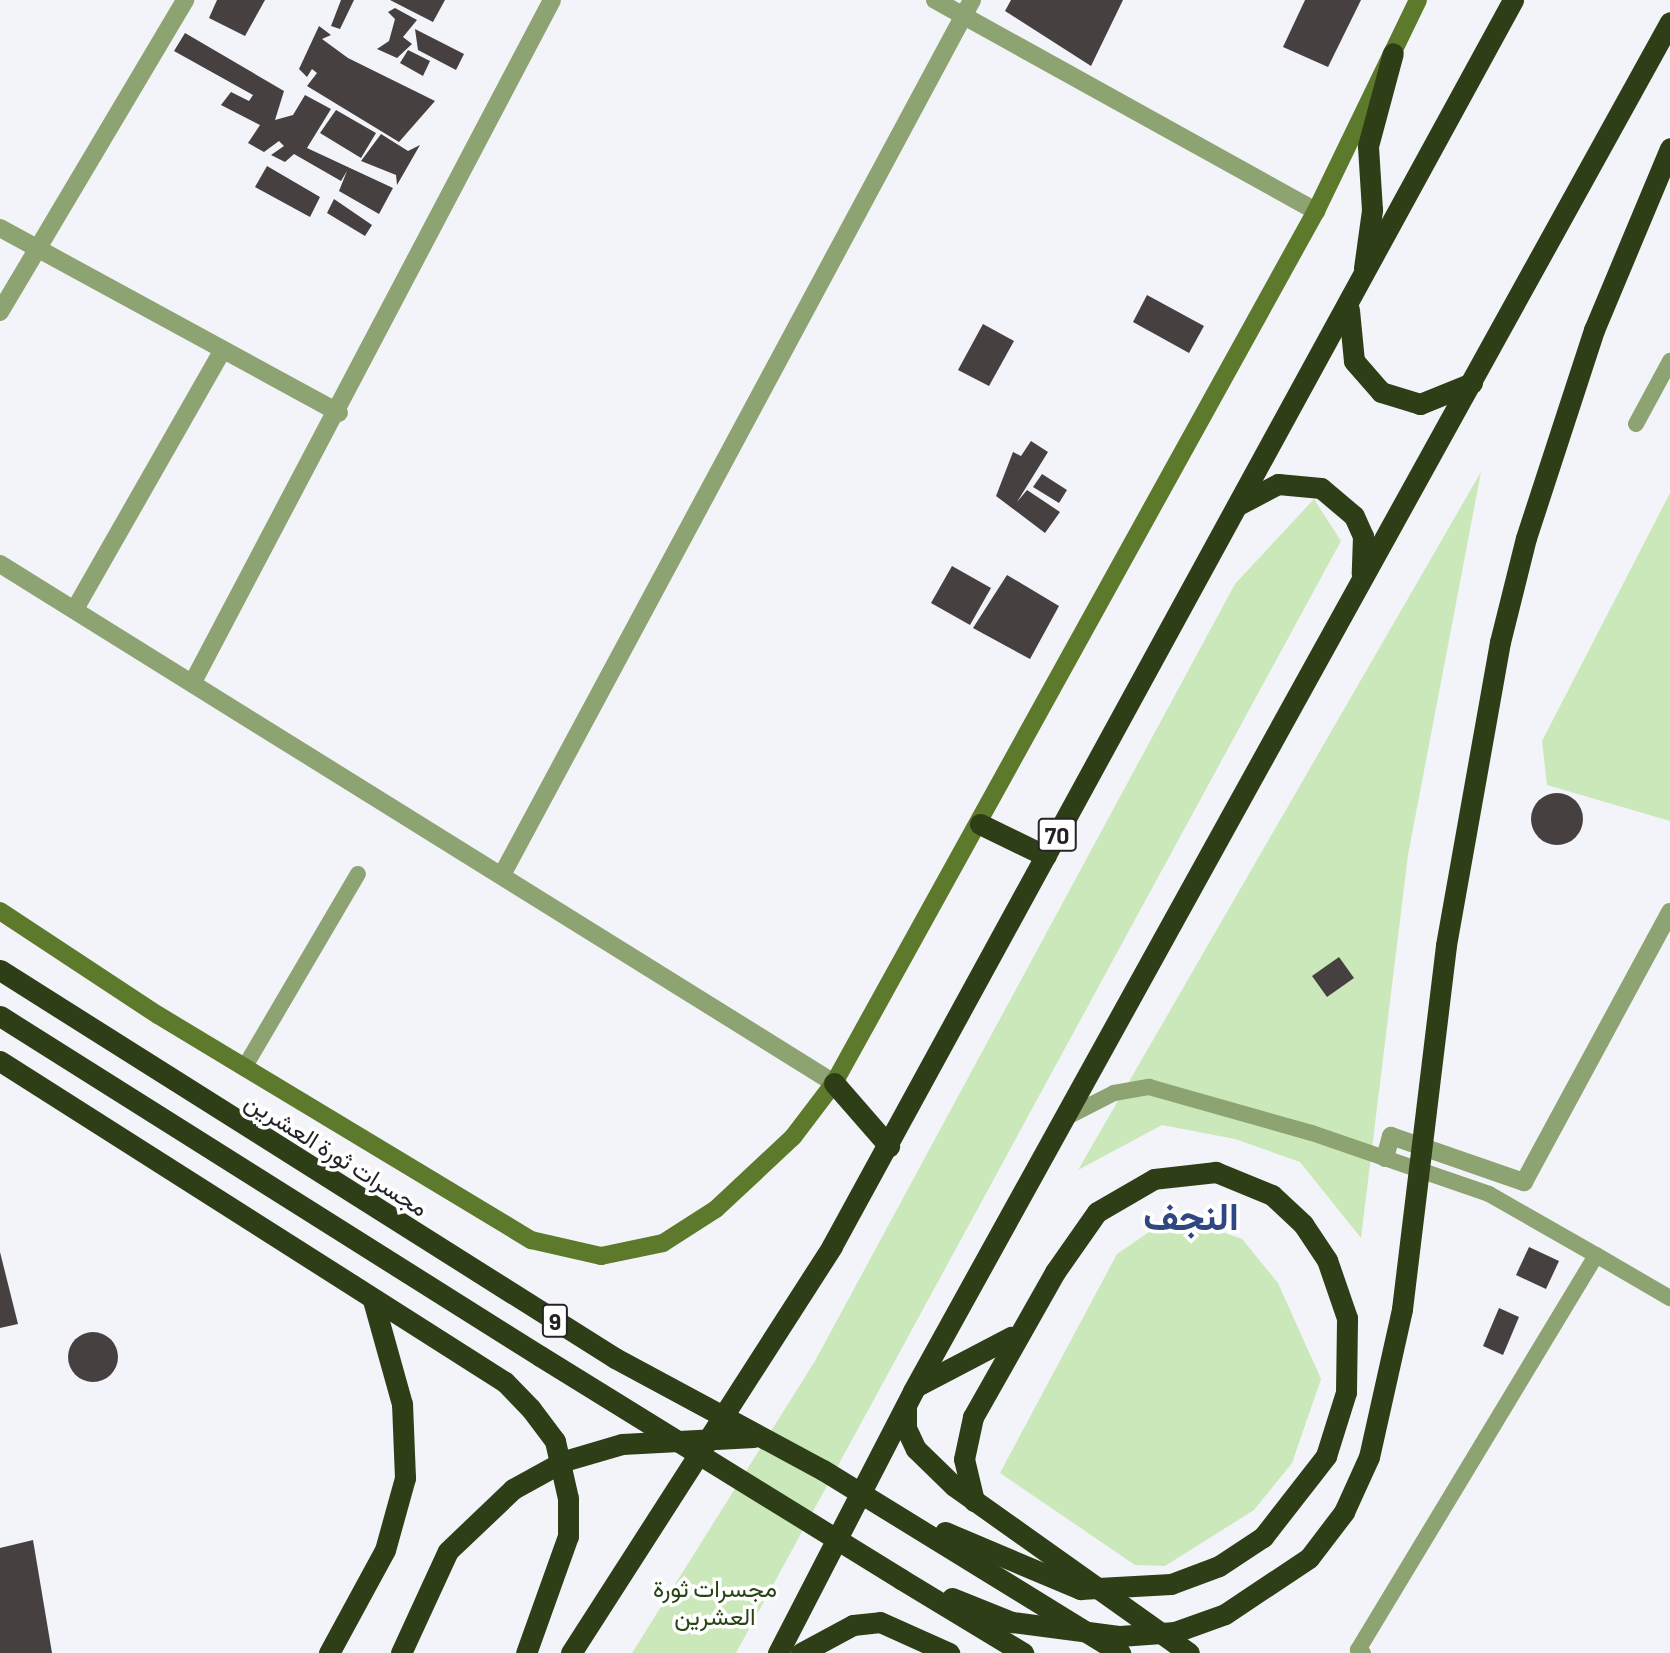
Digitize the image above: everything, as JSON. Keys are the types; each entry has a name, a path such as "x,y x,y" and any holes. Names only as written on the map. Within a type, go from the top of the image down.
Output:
{"highway":[{"name":"70","path":"571,1653 832,1246 889,1146 1227,522 1357,292 1513,0"},
{"path":"778,1653 909,1398 1361,579 1476,380 1670,22"},
{"path":"1393,53 1368,146 1372,211 1348,342 1360,370 1381,392 1420,404 1460,393 1476,380"},
{"path":"901,1579 1049,1630 1175,1632 1266,1592 1309,1558 1344,1512 1389,1392 1446,945 1500,642 1526,538 1594,330 1670,148"},
{"path":"1227,522 1257,491 1278,484 1321,488 1354,516 1366,558 1361,579"},
{"path":"980,824 1046,856"},
{"name":"مجسرات ثورة العشرين","path":"0,970 615,1358 824,1470 1120,1653"},
{"name":"9","path":"0,1016 1023,1653"},
{"path":"0,1061 505,1382 555,1441 568,1498 568,1536 526,1653"},
{"path":"834,1083 889,1146"},
{"path":"824,1470 1057,1582 1102,1592 1195,1576 1241,1553 1282,1519 1314,1479 1337,1427 1349,1366 1347,1318 1332,1270 1303,1224 1272,1195 1216,1172 1154,1179 1115,1199 1080,1231 1020,1329 973,1417 964,1459 975,1503"},
{"path":"330,1653 385,1550 405,1478 402,1404 373,1300"},
{"path":"1020,1329 988,1352 927,1377 909,1398 906,1428 916,1449 975,1503 1189,1653"},
{"path":"401,1653 448,1551 490,1506 539,1473 622,1444 684,1437 733,1434 782,1446"},
{"path":"801,1653 853,1625 880,1622 949,1653"}],"main road":[{"path":"0,911 244,1069 531,1240 601,1256 663,1244 716,1209 793,1138 834,1083 980,824 1316,211 1418,0"}],"street":[{"path":"0,312 185,0"},
{"path":"194,680 339,413 552,0"},
{"path":"935,0 968,8 1316,211"},
{"path":"503,873 968,8"},
{"path":"0,228 339,413"},
{"path":"75,609 223,350"},
{"path":"0,564 194,680 834,1083"},
{"path":"1385,1158 1391,1136 1524,1182 1670,912"}],"lane":[{"path":"1636,424 1670,361"},
{"path":"244,1069 358,874"},
{"path":"1063,1119 1114,1093 1149,1087 1385,1158 1489,1194 1670,1298"},
{"path":"1363,1653 1358,1650 1596,1255"}],"green space":[{"path":"1481,472 1408,855 1361,1238 1300,1162 1235,1139 1162,1125 1078,1170"},
{"path":"1670,493 1670,821 1547,785 1542,741"},
{"name":"مجسرات ثورة العشرين","path":"1314,499 1341,541 736,1653 632,1653 815,1361 1235,584"},
{"path":"1195,1222 1242,1239 1278,1283 1321,1379 1292,1463 1254,1510 1165,1566 1135,1565 1000,1473 1117,1254 1155,1228"}],"building":[{"path":"217,0 265,0 245,36 209,18"},
{"path":"341,0 354,0 340,29 331,26"},
{"path":"390,0 445,0 433,22"},
{"path":"1011,0 1123,0 1091,66 1005,11"},
{"path":"1305,0 1361,0 1328,67 1283,47"},
{"path":"395,8 417,20 403,37 412,44 397,58 377,49 389,41 395,19 388,12"},
{"path":"319,26 331,35 322,39 348,58 435,101 399,142 307,86 317,73 312,69 307,77 299,69"},
{"path":"415,29 464,54 456,70 418,50"},
{"path":"185,33 284,91 275,120 293,115 305,95 331,109 307,148 393,188 379,214 339,191 347,171 341,181 294,154 285,162 271,155 284,146 279,141 264,152 248,143 260,125 221,105 231,92 249,101 253,95 174,51"},
{"path":"408,50 430,61 423,76 400,63"},
{"path":"336,110 376,133 361,158 320,133"},
{"path":"381,134 408,151 420,145 397,185 396,175 361,161"},
{"path":"267,166 320,197 310,217 255,187"},
{"path":"334,199 372,225 365,236 327,213"},
{"path":"1147,295 1204,326 1189,353 1133,322"},
{"path":"983,324 1014,341 989,386 958,370"},
{"path":"1031,441 1048,452 1017,502 1027,490 1060,512 1045,533 996,496 1013,452 1021,456"},
{"path":"1042,474 1067,490 1059,503 1033,487"},
{"path":"952,566 991,588 970,625 931,603"},
{"path":"1007,575 1059,606 1030,659 973,628"},
{"path":"1557,793 1567,795 1575,801 1581,809 1581,829 1575,837 1567,843 1557,845 1547,843 1539,837 1533,829 1531,819 1533,809 1539,801 1547,795"},
{"path":"1339,957 1354,978 1327,997 1312,976"},
{"path":"1529,1247 1559,1261 1546,1289 1516,1275"},
{"path":"0,1252 18,1324 0,1328"},
{"path":"1499,1308 1519,1317 1503,1355 1483,1346"},
{"path":"93,1332 111,1339 118,1357 111,1375 93,1382 75,1375 68,1357 75,1339"},
{"path":"33,1540 52,1653 0,1653 0,1548"}],"district":[{"name":"النجف","path":"1191,1216"}]}
